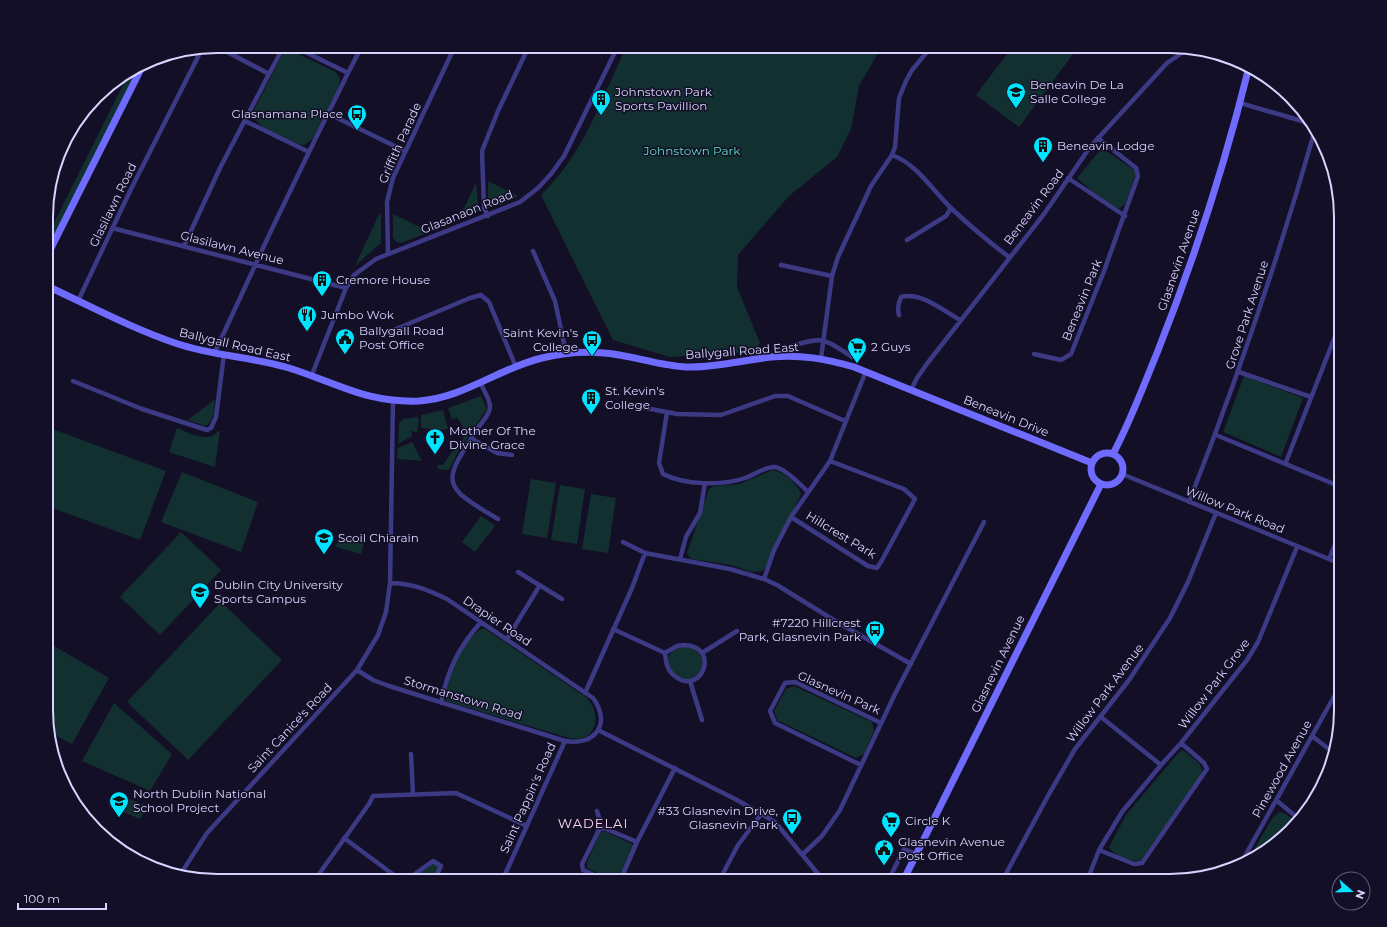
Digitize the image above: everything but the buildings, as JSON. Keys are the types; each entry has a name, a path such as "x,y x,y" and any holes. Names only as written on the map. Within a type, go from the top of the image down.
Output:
{"main road":[{"path":"53,244 139,73"},
{"name":"Glasnevin Avenue","path":"1113,454 1141,392 1190,265 1212,198 1248,73"},
{"name":"Ballygall Road East","path":"53,289 179,344 271,363 365,396 393,401 434,399 481,384 516,367 542,358 566,353 605,353 663,364 694,367 771,357 793,356 821,358 866,371 911,390"},
{"name":"Beneavin Drive","path":"911,390 1092,463"},
{"path":"1103,453 1113,454 1122,464 1122,474 1116,482 1111,484 1101,484 1096,481 1091,473 1092,463 1094,458 1103,453"},
{"name":"Glasnevin Avenue","path":"906,874 1101,484"}],"street":[{"path":"229,53 269,74"},
{"path":"184,246 220,168 280,53"},
{"path":"307,53 348,73"},
{"path":"215,352 255,263 358,53"},
{"name":"Griffith Parade","path":"388,253 387,202 393,178 451,53"},
{"path":"488,216 484,208 482,151 495,118 526,53"},
{"name":"Glasanaon Road","path":"312,377 346,288 354,275 368,264 388,253 488,216 520,202 551,174 564,156 615,53"},
{"path":"821,358 822,341 832,276 849,232 871,186 892,155 901,92 912,70 926,53"},
{"name":"Beneavin Road","path":"911,390 917,378 960,320 1044,214 1068,178 1098,138 1167,63 1182,53"},
{"name":"Glasilawn Road","path":"78,301 166,118 200,54"},
{"path":"1240,102 1303,122"},
{"path":"329,114 405,152"},
{"path":"244,121 309,152"},
{"name":"Beneavin Park","path":"1034,354 1061,360 1071,354 1125,216 1138,176 1138,171 1098,138"},
{"name":"Grove Park Avenue","path":"1189,502 1239,372 1314,140"},
{"path":"892,155 904,161 919,174 951,208 981,236 1009,257"},
{"path":"1068,178 1125,216"},
{"path":"907,240 946,216 951,208"},
{"name":"Glasilawn Avenue","path":"112,228 255,263 346,288"},
{"path":"533,251 555,301 566,353"},
{"path":"781,265 832,276"},
{"path":"384,334 480,295 489,302 516,367"},
{"path":"899,315 898,307 901,298 911,296 932,304 960,320"},
{"path":"1286,462 1334,339"},
{"path":"789,347 813,340 829,342 852,357"},
{"path":"73,381 142,409 207,430 213,426 216,417 224,354"},
{"name":"Hillcrest Park","path":"764,579 774,550 791,517 830,461 866,371"},
{"path":"1239,372 1311,397"},
{"path":"481,384 489,400 489,412 455,466 452,476 453,488 467,501 498,519"},
{"path":"635,406 693,415 721,415 775,396 788,396 845,421"},
{"name":"Saint Canice's Road","path":"183,870 208,833 357,670 371,649 378,635 386,612 390,584 393,401"},
{"name":"Hillcrest Park","path":"667,412 659,463 663,474 672,479 705,483 739,480 774,467 781,469 808,492"},
{"path":"1216,435 1286,462 1334,483"},
{"path":"472,439 497,453 512,455"},
{"name":"Hillcrest Park","path":"791,517 868,566 877,568 915,499 904,489 830,461"},
{"name":"Willow Park Road","path":"1122,474 1334,561"},
{"path":"680,559 686,537 700,513 705,483"},
{"name":"Willow Park Avenue","path":"1006,874 1075,749 1101,717 1146,656 1170,618 1188,582 1216,513"},
{"name":"Glasnevin Park","path":"802,854 808,850 832,823 881,723 984,522"},
{"path":"623,542 645,553 730,569 764,579 777,585 837,622 911,664"},
{"name":"Willow Park Grove","path":"1090,874 1099,850 1122,812 1160,765 1181,744 1247,660 1258,642 1297,547"},
{"path":"1329,559 1334,547"},
{"path":"645,553 632,588 585,693 593,698 599,707 601,717 598,730 762,813 775,822 818,874"},
{"path":"518,572 562,599"},
{"name":"Drapier Road","path":"390,584 404,583 424,588 447,599 585,693"},
{"path":"507,639 540,585"},
{"path":"441,703 452,663 463,644 481,622"},
{"path":"613,629 665,653"},
{"path":"702,653 737,631"},
{"path":"684,644 690,645 702,653 706,666 701,675 690,682 680,680 668,670 665,653 677,646 684,644"},
{"name":"Stormanstown Road","path":"357,670 373,680 441,703 565,741"},
{"path":"690,682 702,720"},
{"name":"Glasnevin Park","path":"861,765 775,723 770,711 785,683 795,682 881,723"},
{"name":"Pinewood Avenue","path":"1245,856 1277,801 1334,697"},
{"path":"1101,717 1160,765"},
{"name":"Saint Pappin's Road","path":"505,874 565,741 577,743 586,741 598,730"},
{"path":"1312,736 1329,749"},
{"name":"Willow Park Grove","path":"1099,850 1134,864 1142,863 1207,769 1204,764 1181,744"},
{"path":"411,754 414,795"},
{"path":"623,874 637,842 675,768"},
{"path":"319,874 369,804 373,796 456,793 527,826"},
{"path":"1277,801 1295,816"},
{"path":"597,811 602,828"},
{"path":"723,874 738,845 762,813"},
{"path":"602,828 637,842"},
{"path":"592,874 583,870 582,864 599,830 602,828"},
{"path":"344,838 393,874"},
{"path":"894,874 904,849 916,854"},
{"path":"415,874 433,861 441,866 437,874"}],"green space":[{"path":"285,53 296,53 336,72 340,79 339,87 312,140 304,145 298,144 278,135 264,127 254,117 253,112 282,55"},
{"name":"Johnstown Park","path":"624,53 878,53 859,86 851,129 837,157 789,196 738,255 737,287 760,343 753,352 670,357 613,340 541,195 570,161 591,124"},
{"path":"1008,53 1074,53 1019,127 976,95"},
{"path":"138,74 53,241 53,225 124,82"},
{"path":"1102,148 1134,170 1136,173 1126,203 1119,209 1096,195 1077,178"},
{"path":"488,181 518,196 503,204 491,206 488,201"},
{"path":"476,183 479,211 459,221 458,220"},
{"path":"379,214 381,214 381,243 355,266"},
{"path":"393,214 430,232 401,243 397,242 393,238"},
{"path":"1244,376 1303,398 1281,457 1223,432"},
{"path":"481,396 487,409 459,450 449,470 438,469 437,465 443,465 454,449 459,449 464,433 457,418 452,419 448,408"},
{"path":"215,399 212,418 208,424 205,426 188,420"},
{"path":"443,410 448,429 439,430 421,428 421,415"},
{"path":"418,417 419,423 417,432 411,431 412,436 398,444 399,423 404,419"},
{"path":"177,428 192,435 204,437 209,437 220,431 215,467 169,452"},
{"path":"53,429 166,471 140,540 53,508"},
{"path":"412,442 422,461 397,459 398,448"},
{"path":"772,470 785,475 790,479 797,486 801,494 767,567 762,571 751,572 731,565 691,559 687,553 709,489 714,486 740,484"},
{"path":"182,472 258,502 241,552 161,522"},
{"path":"531,479 556,483 547,538 522,534"},
{"path":"560,485 585,489 577,544 551,540"},
{"path":"591,494 616,498 608,553 582,549"},
{"path":"481,516 495,526 475,552 462,542"},
{"path":"181,532 221,570 160,635 120,597"},
{"path":"339,535 364,542 361,554 336,547"},
{"path":"221,602 282,660 188,760 127,702"},
{"path":"484,628 586,697 594,711 595,719 591,732 586,737 578,739 569,738 446,701 445,693 447,683 456,660 470,639"},
{"path":"53,645 109,678 72,744 55,735 53,721"},
{"path":"686,646 697,651 703,660 702,668 696,677 689,679 681,677 673,672 669,665 668,658 674,651"},
{"path":"794,686 872,722 874,731 864,754 856,758 777,720 774,711 786,689"},
{"path":"114,703 172,754 150,791 82,761"},
{"path":"1183,750 1200,764 1203,773 1141,860 1128,860 1115,854 1109,847 1126,815 1179,752"},
{"path":"115,793 147,806 140,819 109,806"},
{"path":"1279,812 1286,814 1292,819 1270,840 1253,851 1273,817"},
{"path":"604,831 634,845 621,874 599,874 587,868 587,862 600,833"},
{"path":"434,862 440,865 441,870 439,874 419,874"}],"place":[{"name":"Beneavin De La Salle College","path":"1016,109"},
{"name":"Johnstown Park Sports Pavillion","path":"601,116"},
{"name":"Glasnamana Place","path":"357,131"},
{"name":"Beneavin Lodge","path":"1043,163"},
{"name":"Cremore House","path":"322,297"},
{"name":"Jumbo Wok","path":"307,332"},
{"name":"Ballygall Road Post Office","path":"345,355"},
{"name":"Saint Kevin's College","path":"592,357"},
{"name":"2 Guys","path":"857,364"},
{"name":"St. Kevin's College","path":"591,415"},
{"name":"Mother Of The Divine Grace","path":"435,455"},
{"name":"Scoil Chiarain","path":"324,555"},
{"name":"Dublin City University Sports Campus","path":"200,609"},
{"name":"#7220 Hillcrest Park, Glasnevin Park","path":"875,647"},
{"name":"North Dublin National School Project","path":"119,818"},
{"name":"#33 Glasnevin Drive, Glasnevin Park","path":"792,835"},
{"name":"Circle K","path":"891,838"},
{"name":"Glasnevin Avenue Post Office","path":"884,866"}],"district":[{"name":"WADELAI","path":"593,823"}]}
